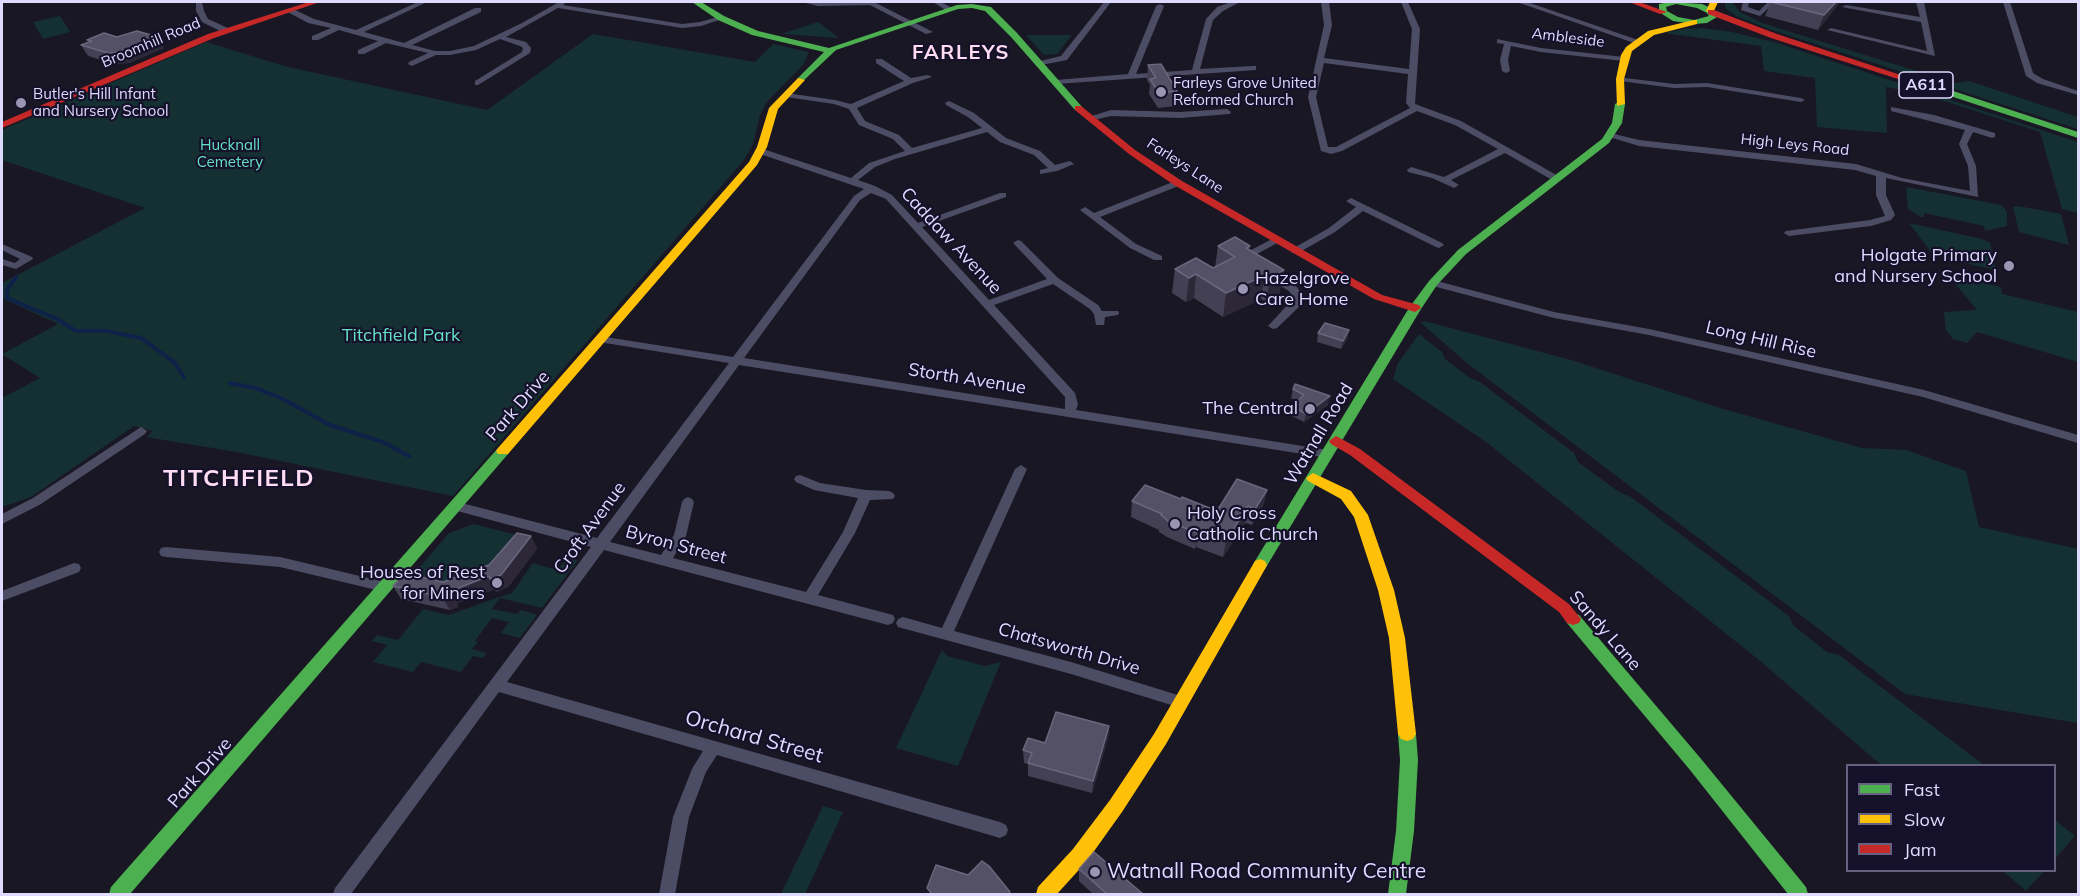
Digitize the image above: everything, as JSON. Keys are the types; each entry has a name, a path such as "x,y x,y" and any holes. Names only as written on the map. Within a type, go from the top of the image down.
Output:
{"street":[{"path":"199,2 200,11 205,20 225,30"},
{"name":"Broomhill Road","path":"2,125 225,30 316,2"},
{"path":"357,33 423,2"},
{"path":"696,2 721,18 755,33 828,50"},
{"path":"806,2 871,3 929,32"},
{"path":"937,2 950,9"},
{"path":"1039,64 1064,58 1107,2"},
{"path":"1196,70 1210,19 1220,9 1236,2"},
{"path":"1325,2 1328,25 1312,97 1324,149 1331,152 1339,149 1415,109"},
{"path":"1405,2 1416,29 1410,103 1415,109 1448,118 1557,179"},
{"path":"1521,2 1637,41"},
{"path":"1633,2 1665,9 1676,19 1697,22 1712,19 1712,8 1682,2"},
{"name":"Watnall Road","path":"1651,33 1665,9 1662,6 1682,2"},
{"path":"1746,2 1744,8 1760,14 1771,2"},
{"path":"1831,30 1932,54 1920,2"},
{"path":"2006,2 2030,74 2040,81 2079,93"},
{"path":"412,64 435,53 468,50 500,37 560,4 682,26 721,18"},
{"name":"Park Drive","path":"118,894 753,163 760,151 774,108 828,50 950,9 979,4"},
{"name":"Farleys Lane","path":"979,4 993,12 1089,118 1178,183 1378,297 1415,308"},
{"path":"1132,75 1160,6"},
{"path":"1846,7 1925,20"},
{"name":"A611","path":"1712,8 1774,36 2079,135"},
{"path":"288,10 311,21 435,53"},
{"path":"406,45 478,10"},
{"name":"Watnall Road","path":"1045,894 1080,855 1116,806 1160,739 1269,549 1415,308 1433,283 1462,252 1594,152 1610,136 1620,109 1620,79 1624,59 1637,41 1651,33 1697,22"},
{"name":"A611","path":"1697,22 1774,36"},
{"path":"315,38 338,28"},
{"path":"478,83 526,53 527,48 523,44 500,37"},
{"path":"361,51 385,40"},
{"name":"Ambleside","path":"1506,71 1504,42 1541,50 1624,59"},
{"path":"868,64 889,57"},
{"path":"1320,60 1412,72"},
{"path":"879,61 910,81"},
{"path":"1056,82 1196,70 1253,68"},
{"path":"786,95 835,102 852,107 910,81 928,77"},
{"path":"1620,79 1674,86 1707,85 1753,95 1801,100"},
{"path":"950,103 1003,140 1037,153 1054,169"},
{"path":"963,110 974,106"},
{"path":"852,107 862,123 896,137 910,151"},
{"path":"1089,118 1141,109 1180,116 1205,110 1227,112"},
{"path":"1894,109 1918,111 1992,135"},
{"name":"High Leys Road","path":"1610,136 1639,143 1856,167 1975,195 1972,166 1963,144 1970,128"},
{"path":"852,181 872,165 910,151 988,129"},
{"path":"1444,180 1504,150"},
{"name":"Caddaw Avenue","path":"760,151 872,188 889,197 1071,396 1070,413"},
{"path":"1043,172 1070,164"},
{"path":"1411,170 1454,185"},
{"path":"1789,233 1871,223 1888,218 1890,215 1881,195 1881,174"},
{"path":"1158,258 1132,246 1089,213 1178,183"},
{"name":"Croft Avenue","path":"341,894 857,198 872,188"},
{"path":"917,226 980,208 1003,195"},
{"path":"1351,201 1439,244"},
{"path":"1295,251 1332,230 1362,207"},
{"path":"1273,326 1298,302 1299,298 1293,289 1255,266 1252,261 1251,256 1254,252 1276,240"},
{"path":"1018,243 1054,280 1084,299 1099,318 1114,313"},
{"path":"2,247 28,259 16,266 2,262"},
{"path":"1014,257 1028,253"},
{"path":"988,304 1054,280"},
{"name":"Long Hill Rise","path":"1433,283 1554,315 1649,332 1924,394 2079,439"},
{"name":"Storth Avenue","path":"599,339 1328,454"},
{"path":"2,519 37,501 141,431"},
{"name":"Sandy Lane","path":"1336,441 1355,452 1564,608 1696,765 1799,894"},
{"path":"946,634 1021,469"},
{"path":"1313,478 1346,495 1361,515 1386,590 1397,638 1405,696 1409,760 1405,831 1397,894"},
{"path":"800,479 818,487 866,495 889,496"},
{"path":"809,599 849,533 866,495"},
{"path":"664,561 680,536 688,502"},
{"name":"Byron Street","path":"454,506 888,619"},
{"path":"166,552 280,562 385,586"},
{"path":"2,596 74,568"},
{"name":"Chatsworth Drive","path":"903,623 1071,668 1181,702"},
{"name":"Orchard Street","path":"496,685 1000,830"},
{"path":"667,894 681,817 700,769 713,748"}],"green space":[{"path":"1725,2 1732,2 1740,12 1762,23 1955,83 1969,81 2078,117 2078,129 1769,29 1736,16 1725,8"},
{"path":"60,16 70,32 43,39 33,22"},
{"path":"818,22 839,38 781,34"},
{"path":"1702,28 1774,42 2078,142 2078,213 2062,209 2040,132 1923,94 1886,87 1887,133 1817,127 1815,78 1764,71 1761,46 1664,33"},
{"name":"Titchfield Park","path":"593,34 755,62 773,44 809,52 803,65 766,103 760,115 753,144 744,160 453,496 231,451 146,437 153,431 134,426 31,497 2,507 2,398 40,378 2,354 58,324 2,298 2,283 145,208 2,160 2,130 206,42 288,67 487,110"},
{"path":"1026,35 1072,35 1057,54 1044,55"},
{"path":"1906,187 2002,205 2007,212 2007,226 1985,231 1984,226 1924,213 1924,217 1921,217 1908,209"},
{"path":"2013,207 2061,214 2069,245 2019,232"},
{"path":"1909,223 1982,239 1990,243 1996,270 1934,256"},
{"path":"1948,275 2001,287 2002,294 2078,312 2078,362 1977,332 1967,343 1953,339 1946,330 1944,312 1977,310"},
{"path":"1424,321 1571,360 1720,408 1862,448 1906,450 1966,471 1979,527 2078,549 2078,723 1905,694 1468,364 1421,323"},
{"path":"1419,334 1442,352 1445,359 1470,378 1480,382 1574,453 1578,462 1619,492 1631,497 1789,616 1794,626 1827,652 1839,655 1983,764 1880,764 1759,660 1486,442 1393,379 1398,363"},
{"path":"474,524 524,537 494,577 452,592 407,582 449,533"},
{"path":"568,557 578,560 542,608 500,598 492,609 517,614 521,610 537,615 520,638 501,633 509,622 492,618 475,641 478,642 472,649 486,653 483,658 473,656 461,672 421,662 413,672 373,662 387,645 372,641 377,635 398,640 423,609 449,615 512,593 533,563 557,570"},
{"path":"942,650 947,656 985,666 1001,662 958,766 896,748"},
{"path":"823,806 843,812 805,894 781,894"},
{"path":"2056,821 2075,836 2056,858"},
{"path":"2004,872 2043,872 2026,891"}],"building":[{"path":"1771,2 1836,2 1824,15"},
{"path":"137,31 158,37 122,52 108,53 81,45 104,33 117,37"},
{"path":"1161,64 1177,91 1159,93 1150,79 1156,78 1148,65"},
{"path":"1235,237 1250,246 1246,248 1284,270 1270,278 1265,275 1226,293 1196,274 1189,278 1175,269 1196,258 1213,268 1235,257 1218,246"},
{"path":"1325,323 1349,330 1343,341 1318,333"},
{"path":"1295,384 1330,396 1306,414 1292,406 1304,395 1293,389"},
{"path":"1237,479 1267,490 1255,509 1248,506 1226,541 1198,531 1197,533 1168,521 1162,514 1132,501 1145,485 1217,511"},
{"path":"517,533 531,536 501,575 490,579 489,576 451,591 451,594 442,597 393,586 401,577 413,580 416,576 443,582 489,565"},
{"path":"1056,712 1109,726 1093,781 1028,763 1032,753 1023,750 1028,738 1045,743"},
{"path":"1094,852 1143,894 1107,894 1079,869"},
{"path":"982,861 989,866 1010,892 1007,894 932,894 927,888 936,865 968,875"}],"waterway":[{"path":"16,277 7,290 7,298 57,319 76,331 107,331 141,338 174,362 184,377"},
{"path":"230,383 255,388 281,398 330,425 383,442 409,456"}],"traffic: fast":[{"path":"696,2 721,18 755,33 828,50"},
{"path":"1676,2 1699,6 1710,11 1713,17 1707,21 1694,22 1676,19 1663,12 1662,6 1676,2"},
{"path":"801,80 833,48 957,7 972,6 988,9 1078,108"},
{"path":"1935,88 2078,135"},
{"path":"1260,565 1415,308 1433,283 1462,252 1606,141 1617,123 1620,104"},
{"path":"118,894 503,451"},
{"path":"1573,619 1696,765 1799,894"},
{"path":"1397,894 1405,831 1409,760 1407,734"}],"traffic: slow":[{"path":"1710,11 1714,2"},
{"path":"1620,104 1620,79 1625,55 1629,49 1651,33 1694,22"},
{"path":"503,451 753,163 762,147 774,108 801,80"},
{"path":"1313,478 1346,495 1361,515 1386,590 1397,638 1407,734"},
{"path":"1045,894 1080,855 1116,806 1160,739 1260,565"}],"traffic: jam":[{"path":"2,125 211,36 316,2"},
{"path":"1633,2 1663,12"},
{"path":"1711,12 1774,36 1935,88"},
{"path":"1078,108 1132,152 1178,183 1378,297 1415,308"},
{"path":"1336,441 1355,452 1564,608 1573,619"}],"place":[{"name":"Farleys Grove United Reformed Church","path":"1161,92"},
{"name":"Butler's Hill Infant and Nursery School","path":"21,103"},
{"name":"Holgate Primary and Nursery School","path":"2009,266"},
{"name":"Hazelgrove Care Home","path":"1243,289"},
{"name":"The Central","path":"1310,409"},
{"name":"Holy Cross Catholic Church","path":"1175,524"},
{"name":"Houses of Rest for Miners","path":"497,583"},
{"name":"Watnall Road Community Centre","path":"1095,872"}],"district":[{"name":"FARLEYS","path":"961,53"},
{"name":"TITCHFIELD","path":"239,479"}],"park label":[{"name":"Hucknall Cemetery","path":"230,154"}]}
